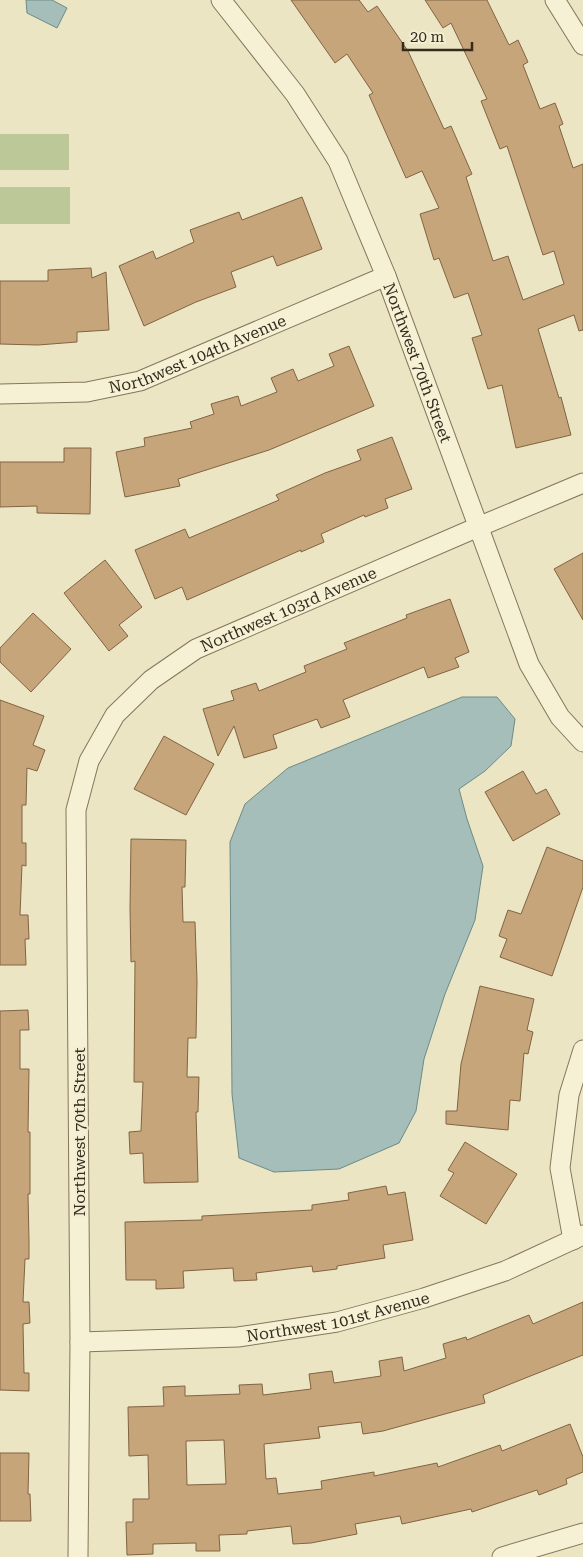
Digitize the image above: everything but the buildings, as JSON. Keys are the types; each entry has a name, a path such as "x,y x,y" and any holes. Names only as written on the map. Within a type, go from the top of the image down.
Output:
{"street":[{"name":"Northwest 70th Street","path":"221,0 295,94 338,161 386,276 529,664 560,717 583,742"},
{"path":"555,0 583,45"},
{"name":"Northwest 104th Avenue","path":"0,394 87,392 140,381 386,276"},
{"name":"Northwest 103rd Avenue","path":"115,715 151,680 196,650 478,527 583,484"},
{"name":"Northwest 70th Street","path":"78,1557 80,1342 76,810 89,761 115,715"},
{"path":"578,1237 560,1168 569,1095 583,1050"},
{"name":"Northwest 101st Avenue","path":"80,1342 238,1337 336,1322 424,1298 505,1271 578,1237"},
{"path":"502,1557 583,1532"}],"green space":[{"path":"0,134 69,134 69,170 0,170"},
{"path":"0,187 70,187 70,224 0,224"}],"water":[{"path":"26,0 52,0 67,8 57,28 27,13"},
{"path":"462,697 497,697 515,719 511,746 485,771 459,789 483,866 475,920 445,994 424,1059 416,1111 399,1143 339,1169 274,1172 239,1158 232,1094 230,842 245,804 288,768"}]}
